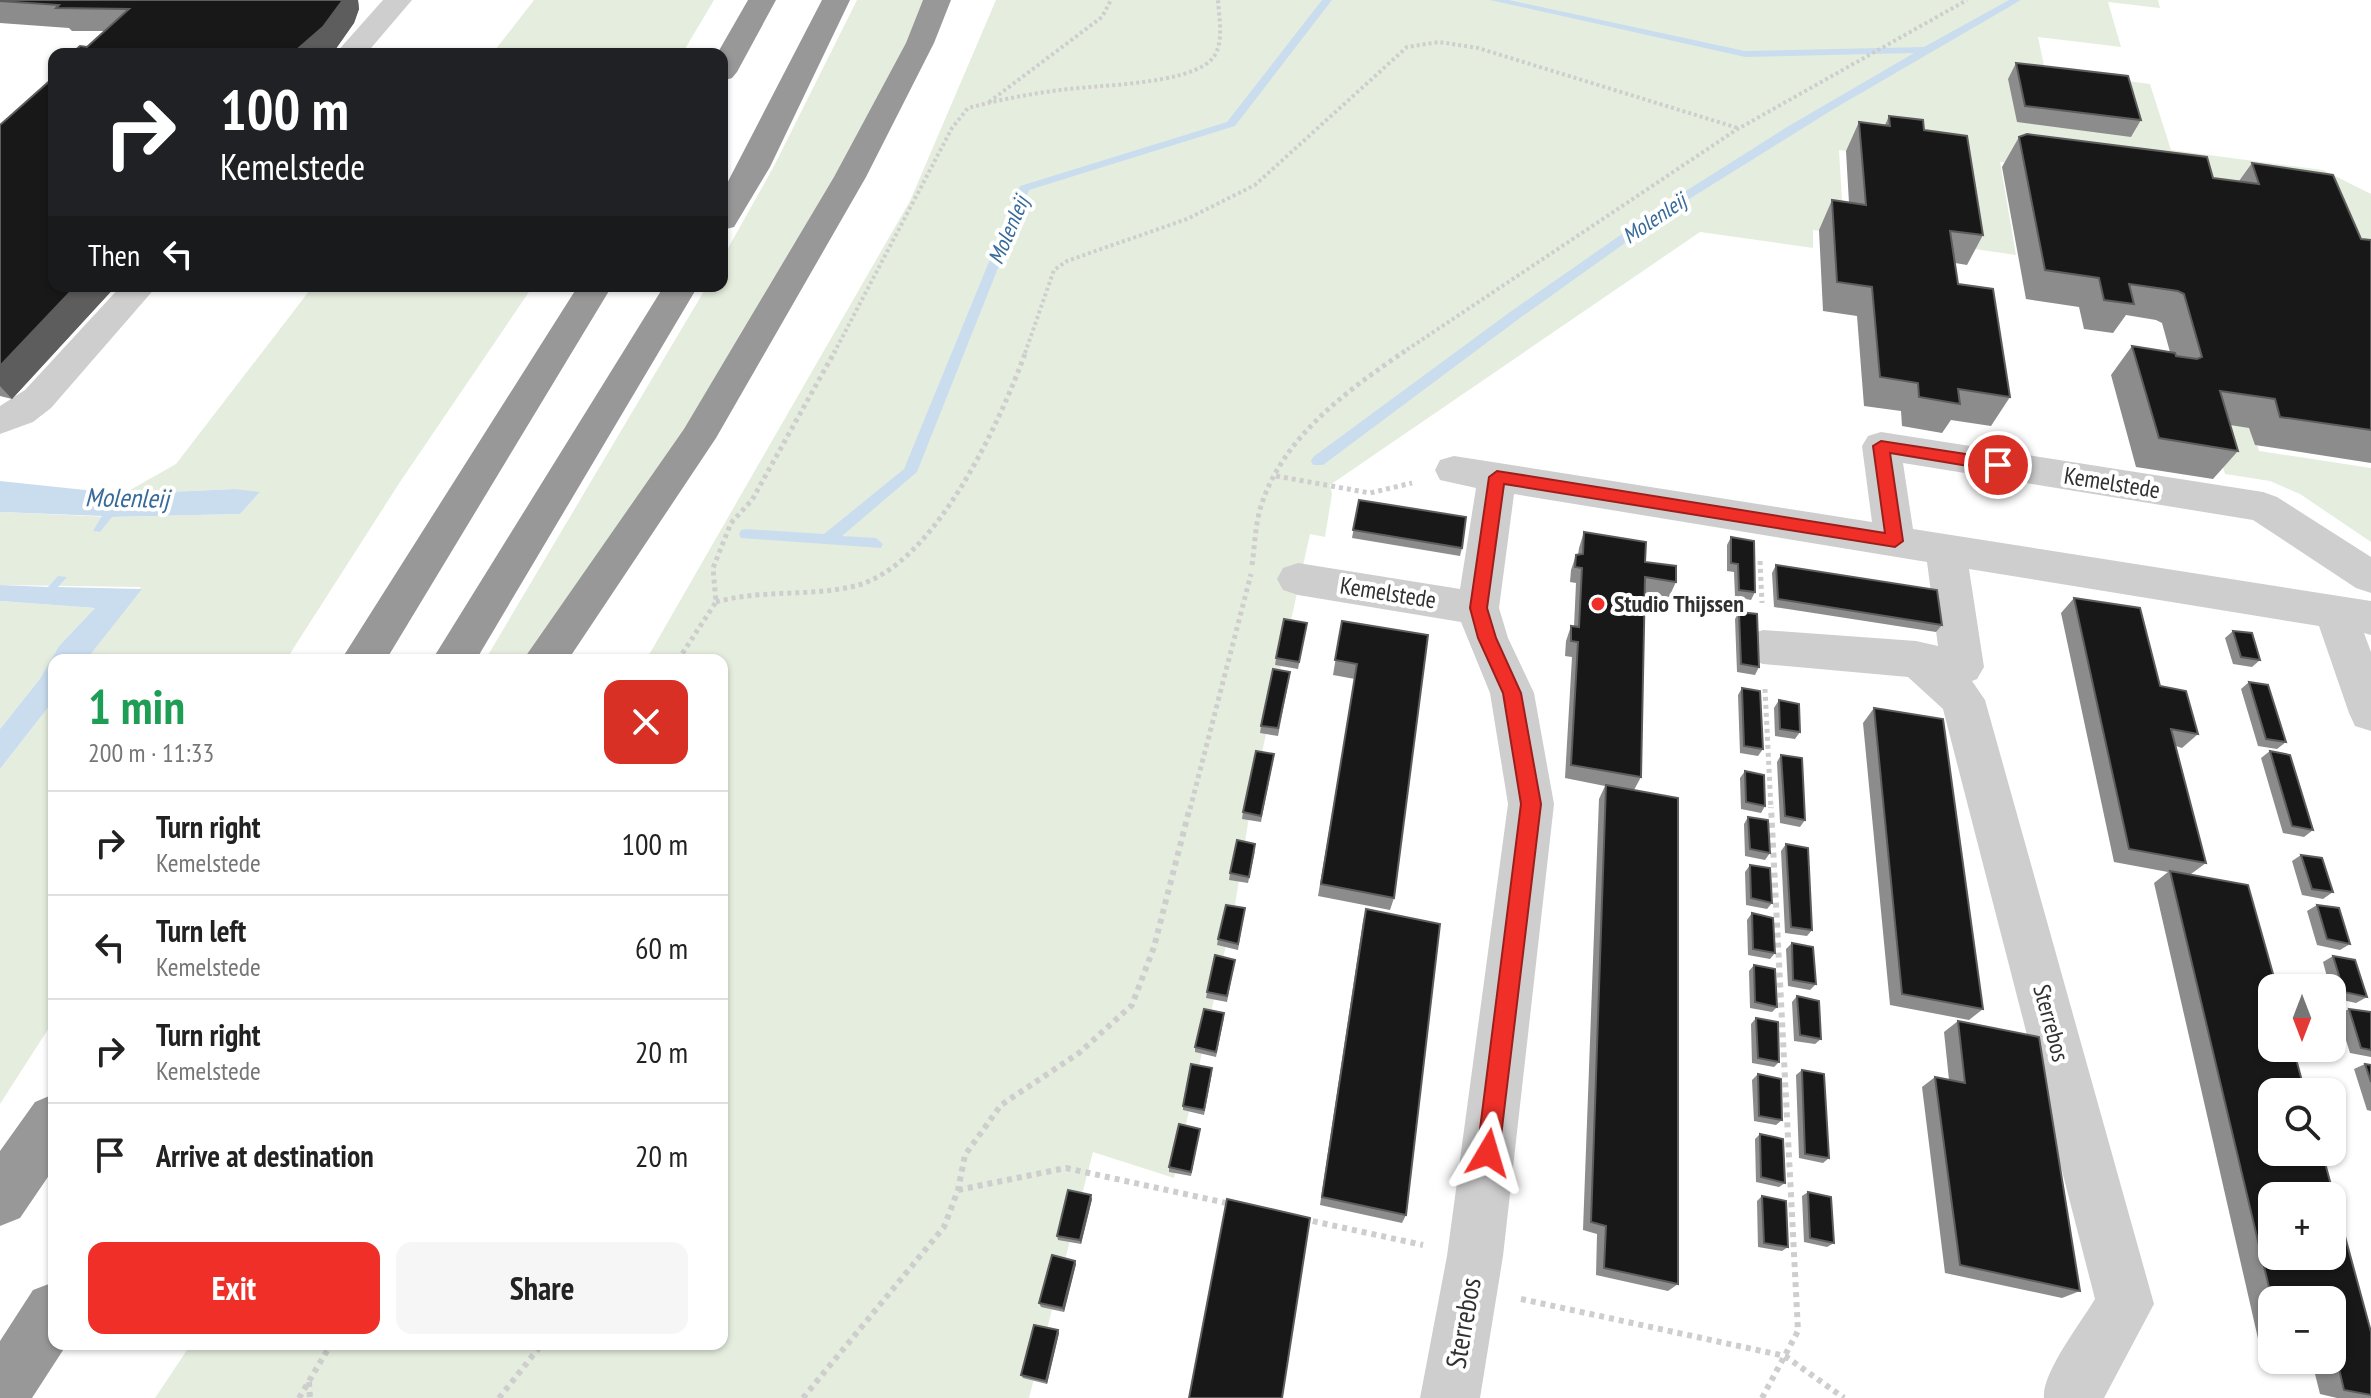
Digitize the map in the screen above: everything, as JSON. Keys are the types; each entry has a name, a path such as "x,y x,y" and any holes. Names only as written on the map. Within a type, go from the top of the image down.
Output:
{"highway":[{"path":"728,61 762,0"},
{"path":"728,210 754,167 836,0"},
{"path":"549,654 697,438 850,177 920,43 937,0"},
{"path":"367,654 591,292"},
{"path":"458,654 677,292"},
{"path":"0,1198 48,1130"},
{"path":"0,1394 48,1320"}],"street":[{"path":"355,48 398,0"},
{"path":"0,421 20,413 38,399 135,292"},
{"name":"Kemelstede","path":"1895,541 1881,446 2263,507 2371,577"},
{"path":"1473,1264 1531,804 1512,693 1487,638 1478,608 1476,473 2354,615 2371,713"},
{"path":"1763,647 1916,658 1962,667 1946,549"},
{"name":"Kemelstede","path":"1298,579 1478,608"},
{"name":"Sterrebos","path":"1916,658 1963,700 2125,1304 2073,1392 2074,1398"},
{"name":"Sterrebos","path":"1450,1398 1473,1264"}],"path":[{"path":"989,102 1102,17 1111,0"},
{"path":"716,602 713,568 731,523 752,500 858,310 952,128 968,108 1062,90 1173,77 1193,71 1211,60 1216,52 1220,37 1218,0"},
{"path":"803,1398 944,1227 958,1190 965,1155 1001,1105 1079,1053 1132,1005 1154,947 1248,590 1262,502 1315,419 1364,379 1739,128 1967,0"},
{"path":"682,654 716,602 741,592 846,586 873,580 898,562 924,536 994,433 1054,270 1067,261 1156,230 1244,192 1407,47 1439,42 1478,48 1739,128"},
{"path":"1276,476 1370,493 1476,473"},
{"path":"1759,519 1798,1331 1762,1398"},
{"path":"958,1190 1066,1168 1248,1207"},
{"path":"1293,1217 1473,1264 1785,1356 1844,1398"},
{"path":"299,1398 327,1350"},
{"path":"499,1398 537,1350"},
{"path":"309,1381 310,1398"}],"green space":[{"path":"534,0 714,0 686,48 497,48"},
{"path":"857,0 929,0 899,66 715,401 538,654 489,654 703,292 728,292 728,248 774,166"},
{"path":"996,0 2158,0 2160,8 2108,2 2121,47 2038,37 2045,70 2150,84 2171,150 2323,170 2371,194 2371,274 2187,186 2000,162 2016,255 1961,247 1877,155 1839,150 1844,234 1813,230 1813,248 1700,232 1330,485 1332,494 1325,537 1310,534 1252,798 1235,905 1174,1178 1093,1152 1029,1398 155,1398 187,1350 728,1350 728,654 649,654 910,201"},
{"path":"308,292 529,292 400,482 290,654 91,654 141,587 0,585 0,512 112,517 240,514 259,493 235,489 123,494 176,464"},
{"path":"2209,421 2252,427 2259,451 2371,468 2371,542 2300,494 2270,481 2225,474"},
{"path":"0,601 95,608 54,654 48,654 48,665 39,680 0,729"},
{"path":"48,708 48,1029 0,1104 0,769"}],"water":[{"path":"0,481 123,494 235,489 260,492 240,514 112,517 100,532 93,531 102,516 0,512"},
{"path":"58,576 67,577 58,587 142,589 91,654 54,654 95,608 0,601 0,585 48,587"},
{"path":"48,665 48,708 0,769 0,729"}],"building":[{"path":"343,0 323,27 299,48 78,48 87,47 129,9 56,8 59,5 0,1"},
{"path":"2016,63 2128,76 2141,120 2025,106"},
{"path":"48,82 48,292 70,292 0,366 0,125"},
{"path":"1889,116 1923,120 1924,130 1967,136 1983,235 1950,231 1958,284 1993,289 2010,397 1958,389 1960,404 1919,397 1918,383 1880,377 1872,287 1837,282 1832,200 1866,205 1859,122 1890,126"},
{"path":"2027,134 2207,157 2213,178 2259,184 2252,163 2333,175 2361,239 2371,240 2371,430 2280,417 2275,399 2220,391 2238,451 2159,438 2132,346 2175,353 2176,356 2202,357 2184,294 2129,284 2134,304 2104,300 2099,278 2045,270 2019,137"},
{"path":"1359,500 1466,517 1462,548 1353,530"},
{"path":"1584,532 1646,542 1645,562 1676,566 1676,582 1645,577 1641,777 1571,765 1578,642 1571,641 1571,626 1579,627 1582,568 1575,567 1576,555 1583,554"},
{"path":"1731,537 1754,541 1755,592 1739,590 1738,564 1731,563"},
{"path":"1776,565 1937,590 1942,625 1778,599"},
{"path":"2074,598 2140,608 2160,686 2186,691 2198,734 2171,729 2206,863 2129,849"},
{"path":"1739,612 1757,614 1759,667 1741,664"},
{"path":"1284,619 1307,623 1299,662 1276,658"},
{"path":"1342,621 1428,635 1394,898 1321,884 1357,664 1335,660"},
{"path":"2233,631 2252,633 2260,660 2241,657"},
{"path":"1273,669 1290,672 1278,728 1261,726"},
{"path":"2249,682 2268,685 2286,742 2266,739"},
{"path":"1742,688 1760,691 1763,749 1744,746"},
{"path":"1779,700 1799,704 1800,732 1780,729"},
{"path":"1874,708 1943,719 1983,1009 1902,994"},
{"path":"1256,751 1274,754 1261,816 1243,812"},
{"path":"2270,751 2290,755 2313,830 2292,826"},
{"path":"1781,755 1802,758 1805,820 1785,816"},
{"path":"1745,771 1764,775 1765,806 1746,802"},
{"path":"1606,785 1678,798 1678,1284 1604,1268 1606,1226 1591,1222"},
{"path":"1748,817 1768,820 1770,853 1750,849"},
{"path":"1237,840 1255,844 1249,877 1230,873"},
{"path":"1786,844 1808,848 1812,930 1791,927"},
{"path":"2301,855 2322,858 2333,892 2312,889"},
{"path":"1750,865 1770,868 1772,903 1751,898"},
{"path":"2170,871 2248,885 2273,974 2258,974 2258,1062 2297,1062 2301,1078 2258,1078 2258,1166 2326,1166 2330,1182 2258,1182 2258,1241"},
{"path":"1226,905 1245,908 1238,944 1218,939"},
{"path":"2317,905 2339,908 2350,944 2327,939"},
{"path":"1366,909 1440,924 1406,1215 1322,1197"},
{"path":"1752,913 1773,918 1775,953 1753,949"},
{"path":"1792,943 1813,947 1816,984 1793,980"},
{"path":"1215,955 1235,960 1227,996 1207,992"},
{"path":"2333,956 2355,960 2367,997 2346,992 2346,974 2338,974"},
{"path":"1754,965 1775,969 1777,1007 1755,1002"},
{"path":"1797,996 1819,1001 1821,1039 1800,1035"},
{"path":"1204,1009 1224,1013 1216,1052 1195,1047"},
{"path":"2349,1009 2371,1012 2371,1050 2361,1048"},
{"path":"1756,1018 1778,1022 1779,1062 1758,1058"},
{"path":"1958,1021 2039,1037 2080,1291 1960,1265 1935,1077 1965,1083"},
{"path":"1191,1064 1212,1068 1204,1110 1183,1106"},
{"path":"2365,1064 2371,1065 2371,1082"},
{"path":"1802,1070 1824,1074 1829,1158 1805,1154"},
{"path":"1758,1074 1781,1079 1782,1120 1759,1116"},
{"path":"1179,1124 1200,1129 1191,1172 1169,1167"},
{"path":"1760,1134 1783,1139 1785,1183 1761,1177"},
{"path":"1068,1190 1091,1195 1080,1240 1057,1236"},
{"path":"1808,1192 1831,1197 1834,1243 1810,1238"},
{"path":"1762,1196 1786,1201 1788,1247 1764,1243"},
{"path":"1227,1199 1310,1218 1282,1398 1189,1398"},
{"path":"2346,1240 2371,1332 2371,1395 2344,1390 2340,1374 2346,1374 2346,1286 2269,1286 2265,1270 2346,1270"},
{"path":"1052,1255 1075,1261 1063,1308 1039,1303"},
{"path":"1034,1325 1058,1330 1046,1381 1021,1375"}],"waterway":[{"name":"Molenleij","path":"827,540 910,472 1024,188 1231,124 1327,0"},
{"name":"Molenleij","path":"1495,0 1745,54 1923,50"},
{"name":"Molenleij","path":"1318,461 1515,315 1666,209 1828,108 2016,0"},
{"name":"Molenleij","path":"746,534 876,544"}],"place":[{"name":"Studio Thijssen","path":"1598,604"}],"route":[{"path":"1488,1153 1531,804 1512,693 1487,638 1478,608 1497,477 1895,541 1881,446 1998,465"}]}
